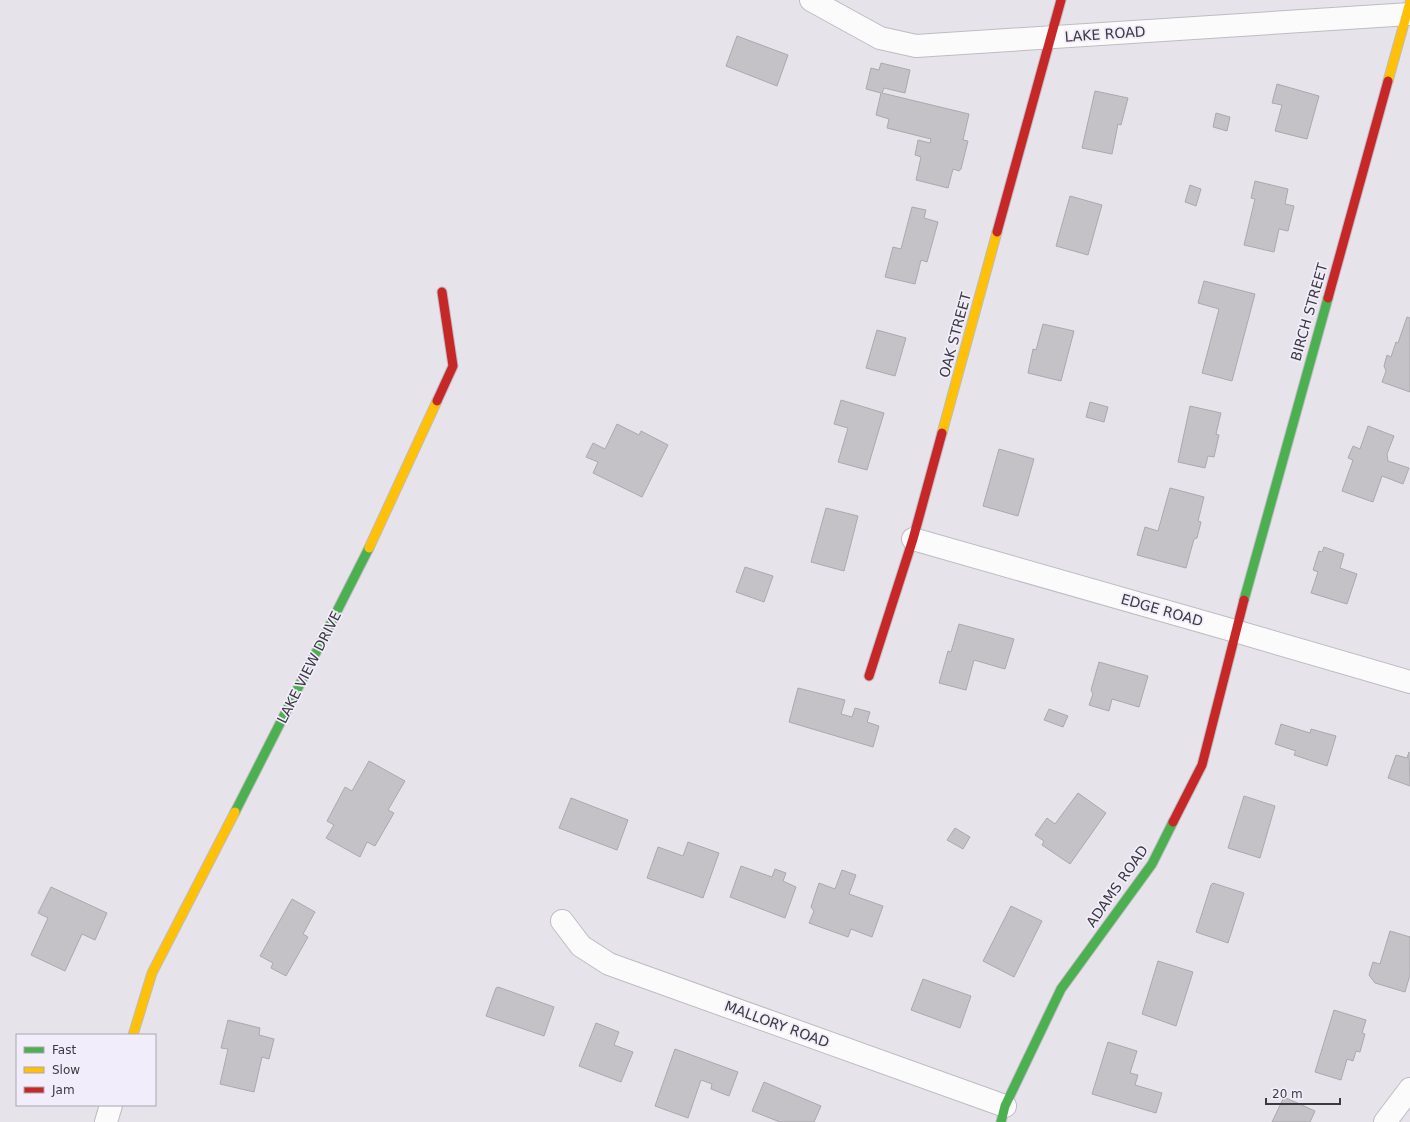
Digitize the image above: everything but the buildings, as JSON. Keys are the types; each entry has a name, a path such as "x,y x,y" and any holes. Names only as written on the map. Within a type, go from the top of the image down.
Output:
{"street":[{"name":"LAKE ROAD","path":"811,0 880,38 916,46 1051,38 1409,10"},
{"name":"OAK STREET","path":"869,676 913,540 1061,0"},
{"name":"BIRCH STREET","path":"1235,630 1409,10"},
{"name":"LAKE VIEW DRIVE","path":"133,1034 152,973 379,529 453,366 442,292"},
{"name":"EDGE ROAD","path":"913,540 1235,630 1410,682"},
{"name":"ADAMS ROAD","path":"1003,1114 1061,989 1152,864 1202,765 1235,630"},
{"name":"MALLORY ROAD","path":"562,921 581,946 609,964 1003,1114"},
{"path":"1385,1122 1410,1089"},
{"path":"106,1122 111,1106"}],"traffic: fast":[{"path":"1244,600 1328,298"},
{"path":"235,812 369,548"},
{"path":"1001,1122 1005,1106 1061,989 1152,864 1173,822"}],"traffic: slow":[{"path":"1388,81 1410,2"},
{"path":"942,433 997,232"},
{"path":"369,548 437,401"},
{"path":"133,1034 152,973 235,812"}],"traffic: jam":[{"path":"997,232 1061,0"},
{"path":"1328,298 1388,81"},
{"path":"437,401 453,366 442,292"},
{"path":"869,676 913,539 942,433"},
{"path":"1173,822 1202,765 1244,600"}]}
